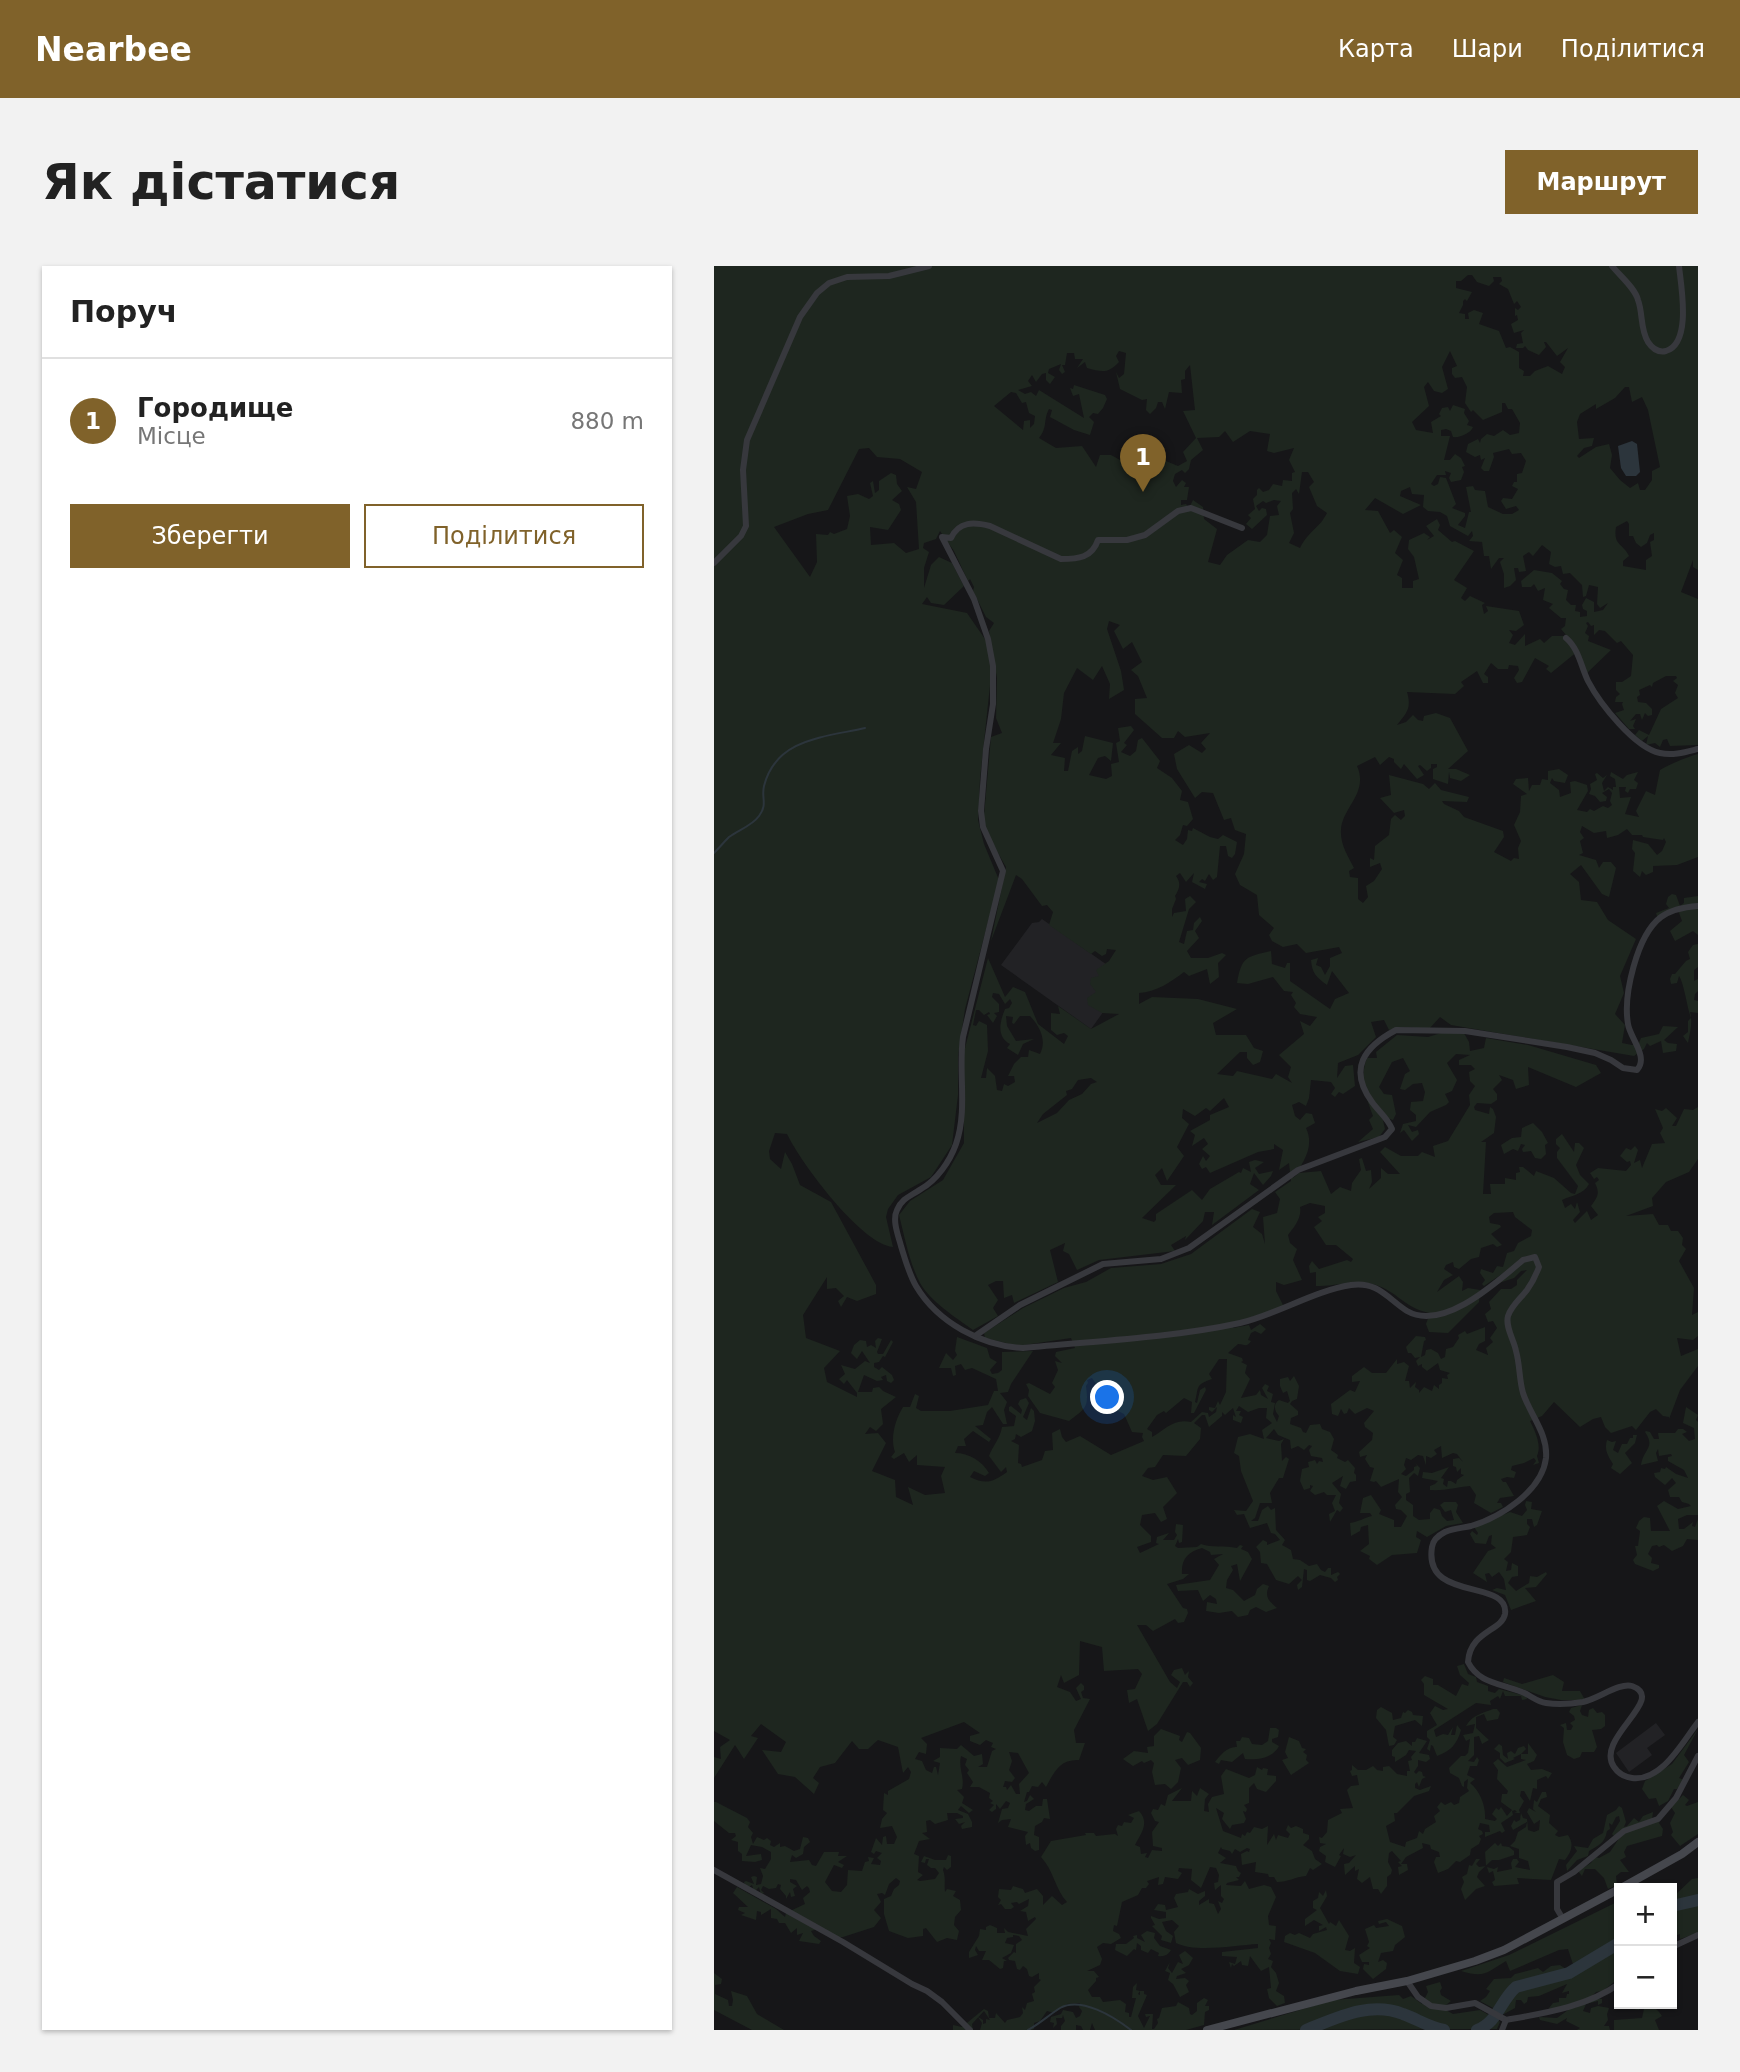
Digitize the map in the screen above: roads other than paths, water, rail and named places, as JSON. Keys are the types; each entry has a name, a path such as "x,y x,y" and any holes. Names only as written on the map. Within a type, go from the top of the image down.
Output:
{"main road":[{"path":"1631,1883 1698,1842"},
{"path":"1207,2030 1356,1991 1407,1981 1494,1954 1614,1892"}],"street":[{"path":"714,563 741,536 746,526 743,470 747,440 800,317 817,293 829,283 847,277 889,276 929,266"},
{"path":"1612,266 1638,298 1648,341 1661,352 1676,344 1682,328 1684,305 1679,266"},
{"path":"1242,528 1191,508 1178,511 1145,535 1127,540 1098,540 1091,552 1073,559 1062,559 978,523 957,528 951,538 942,537 974,599 988,639 993,666 993,704 981,811 983,827 1003,871 963,1037 962,1118 955,1147 940,1172 905,1198 895,1212 895,1223 906,1263 916,1286 952,1324 995,1345 1023,1348 1206,1329 1242,1322 1356,1284 1384,1291 1416,1315 1436,1315 1465,1304 1522,1260 1535,1256 1539,1267 1534,1279 1509,1312 1507,1319 1517,1353 1519,1378 1524,1395 1540,1427 1546,1447 1544,1468 1539,1478 1516,1503 1492,1518 1438,1537 1432,1548 1433,1563 1445,1581 1451,1585 1491,1593 1498,1597 1505,1611 1505,1616 1477,1639 1469,1653 1468,1662 1480,1678 1522,1692 1543,1703 1587,1702 1622,1685 1638,1689 1642,1701 1636,1714 1612,1742 1610,1751 1611,1761 1621,1774 1637,1778 1650,1775 1665,1764 1698,1722"},
{"path":"1566,638 1574,645 1587,679 1599,700 1636,739 1660,754 1671,755 1698,749"},
{"path":"975,1336 1020,1305 1103,1264 1161,1259 1176,1255 1298,1170 1385,1138 1392,1129 1362,1084 1360,1066 1368,1051 1396,1030 1465,1031 1567,1046 1595,1053 1623,1068 1637,1070 1641,1066 1641,1060 1628,1028 1627,1015 1630,980 1635,961 1647,934 1660,918 1680,908 1698,906"},
{"path":"1563,1919 1557,1909 1558,1882 1624,1831 1658,1819 1676,1798 1698,1756"},
{"path":"714,1870 912,1984 927,1990 970,2030"},
{"path":"1674,1946 1698,1935"},
{"path":"1407,1981 1418,1997 1431,2006 1446,2008 1475,2003 1506,2020 1559,2010 1614,1987"},
{"path":"1502,2030 1506,2020"}],"waterway":[{"path":"714,853 729,837 759,816 764,804 764,786 770,770 779,758 804,742 865,728"},
{"path":"1677,1905 1698,1900"},
{"path":"1477,2030 1490,2022 1516,1987 1569,1973 1614,1946"},
{"path":"1028,2030 1068,2005 1087,2006 1107,2014 1131,2030"},
{"path":"1306,2030 1341,2016 1378,2009 1403,2014 1444,2030"}],"place":[{"name":"Городище","path":"1143,492"}]}
